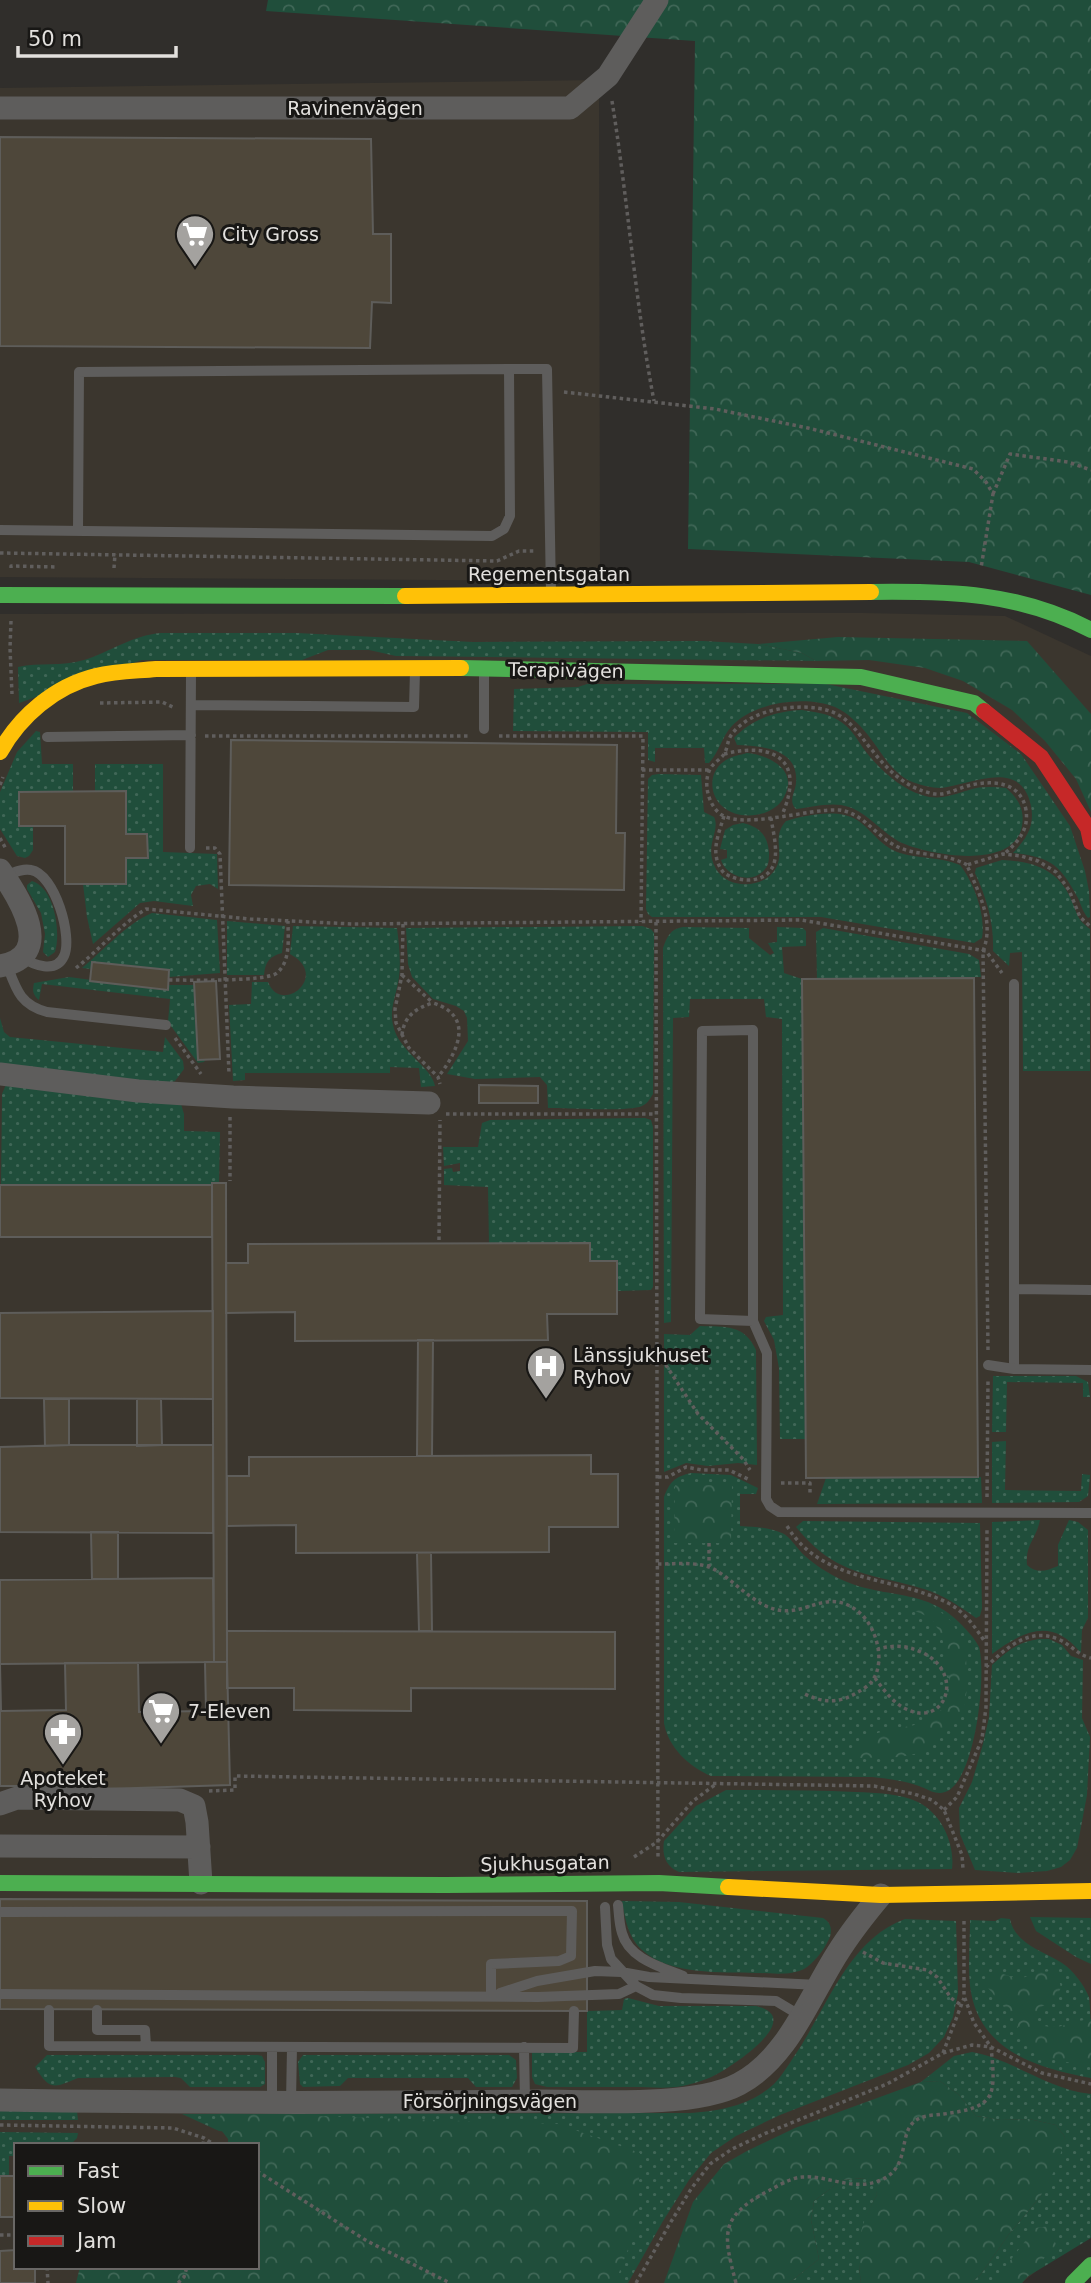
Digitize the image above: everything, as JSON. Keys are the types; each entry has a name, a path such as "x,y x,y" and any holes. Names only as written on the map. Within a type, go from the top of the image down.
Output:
{"main road":[{"name":"Regementsgatan","path":"6,595 551,596 938,591 978,593 1016,600 1091,630"},
{"name":"Terapivägen","path":"0,752 12,733 36,708 89,678 113,673 191,669 484,668 861,677 975,703 1041,757 1088,828 1091,842"},
{"name":"Sjukhusgatan","path":"0,1883 659,1883 881,1895 1091,1891"},
{"path":"1073,2283 1091,2265"}],"street":[{"name":"Ravinenvägen","path":"0,108 570,108 608,76 657,0"},
{"path":"2,873 22,902 30,925 29,940 9,962"},
{"path":"0,1074 138,1091 429,1103"},
{"path":"0,1804 17,1798 180,1800 194,1806 201,1883"},
{"path":"0,1846 199,1847"},
{"name":"Försörjningsvägen","path":"0,2100 525,2101 659,2100 708,2095 738,2085 776,2054 845,1942 881,1895"}],"lane":[{"path":"0,530 492,536 504,529 510,516 509,369"},
{"path":"78,531 79,372 547,369 551,596"},
{"path":"484,668 484,729"},
{"path":"190,848 191,669"},
{"path":"191,705 414,707 415,669"},
{"path":"47,737 190,730"},
{"path":"2,873 21,870 39,873 51,885 62,917 66,944 64,956 58,963 38,967 9,962 19,994 26,1002 47,1012 166,1025"},
{"path":"1014,984 1014,1368"},
{"path":"753,1321 700,1319 702,1031 753,1030 753,1321 767,1353 766,1499 770,1506 779,1512 1091,1513"},
{"path":"1013,1289 1091,1290"},
{"path":"988,1365 1091,1370"},
{"path":"618,1905 621,1932 627,1946 646,1961 692,1980"},
{"path":"605,1907 607,1945 611,1959 636,1986 653,1995 681,1998 766,1999 776,2001 801,2016"},
{"path":"0,1912 572,1912 571,1956 559,1961 491,1964 491,1996"},
{"path":"491,1996 537,1981 595,1971 692,1980 819,1985"},
{"path":"0,1994 538,1997 619,1994 636,1986"},
{"path":"49,2010 49,2046 573,2048 574,2011"},
{"path":"96,2046 97,2010"},
{"path":"97,2031 145,2031 146,2046"},
{"path":"272,2047 282,2102"},
{"path":"282,2102 292,2047"},
{"path":"524,2047 525,2101"}],"path":[{"path":"608,76 638,303 654,401"},
{"path":"548,391 716,409 795,425 972,468 993,494"},
{"path":"978,593 993,494 1010,454 1068,461 1091,471"},
{"path":"0,553 497,561 519,551 552,551"},
{"path":"6,595 13,699"},
{"path":"95,704 162,702 173,705 190,730 203,736 471,736"},
{"path":"944,1810 957,1797 982,1739 986,1707 988,1365 983,951 988,927 984,907 967,865 957,859 898,848 847,811 814,811 771,818 745,819 724,816 711,804 708,795 709,770 724,754 731,734 743,724 769,711 790,707 831,712 856,729 897,778 921,790 940,794 996,782 1007,784 1017,791 1026,808 1026,819 1021,839 1003,855"},
{"path":"497,736 643,736 641,922"},
{"path":"724,754 754,750 767,751 780,758 789,768 791,779 787,804 781,817"},
{"path":"642,769 709,770"},
{"path":"724,816 716,840 716,857 724,873 741,881 757,879 771,869 775,859 771,818"},
{"path":"220,854 223,1096 230,1181"},
{"path":"967,865 1003,855 1038,861 1056,872 1069,890 1080,917 1091,927"},
{"path":"72,972 131,918 146,909 353,924 802,920 986,951 1000,971 1014,984"},
{"path":"169,980 267,977 278,972 287,956 288,921"},
{"path":"656,922 659,1883"},
{"path":"402,975 433,1003 450,1010 458,1026 459,1035 454,1055 438,1077"},
{"path":"402,1037 403,1028 414,1010 433,1003"},
{"path":"166,1025 223,1096"},
{"path":"429,1103 435,1103 444,1115 657,1114"},
{"path":"658,1352 698,1414 743,1458 758,1483 729,1469 702,1470 686,1466 668,1477 658,1478"},
{"path":"766,1483 810,1483 810,1512"},
{"path":"779,1512 789,1530 814,1555 844,1572 949,1604 970,1620 986,1644"},
{"path":"709,1543 709,1567"},
{"path":"658,1564 694,1564 709,1567 741,1591 775,1610 797,1609 825,1601 838,1601 850,1606 870,1625 878,1649 875,1678 866,1687 841,1700 827,1702 803,1693"},
{"path":"986,1667 1021,1639 1044,1636 1058,1639 1079,1655 1091,1658"},
{"path":"875,1678 893,1699 912,1712 936,1709 943,1702 947,1691 945,1674 939,1662 928,1655 901,1646 878,1649"},
{"path":"207,1791 235,1790 235,1776 874,1786 932,1800 944,1810 962,1855 963,1870"},
{"path":"623,1860 633,1858 657,1842 693,1801 718,1783"},
{"path":"943,2053 964,1996 964,1921"},
{"path":"845,1942 883,1963 927,1970 937,1977 951,1998 961,2005"},
{"path":"736,2283 730,2258 728,2228 745,2203 802,2177 859,2184 881,2180 894,2171 903,2156 910,2126 918,2119 966,2112 981,2106 991,2094 991,2047 974,2023 964,1996"},
{"path":"636,2283 691,2189 710,2164 764,2134 887,2084 943,2053 972,2045 991,2047 1042,2073 1091,2084"},
{"path":"0,2125 173,2128 212,2143"},
{"path":"203,2143 204,2138"},
{"path":"259,2172 367,2241 450,2283"}],"shaded area":[{"path":"599,80 600,581 0,577 0,88"},
{"name":"Länssjukhuset Ryhov","path":"863,613 1005,616 1091,656 1091,2225 1022,2283 0,2283 0,614"}],"green space":[{"path":"268,0 1091,0 1091,595 969,562 688,549 695,41 266,11"},
{"path":"161,633 297,633 473,642 703,641 758,644 802,653 816,661 396,656 369,650 328,650 302,660 142,660 19,703 18,667 76,662 131,640"},
{"path":"838,637 1027,641 1091,714 1091,812 1076,779 1045,741 1012,710 963,681 925,668 869,660 816,661 802,653 758,644"},
{"path":"587,684 826,684 967,713 1021,754 1070,826 1085,871 1090,917 1088,918 1060,870 1046,860 1013,853 1025,838 1032,820 1031,806 1025,791 1017,782 1006,778 980,779 941,788 910,781 891,766 857,723 835,707 823,703 795,701 752,712 731,727 709,763 705,763 704,748 655,748 655,762 648,760 648,732 513,731 514,689 578,687"},
{"path":"802,710 825,714 842,723 882,769 913,792 928,797 940,797 978,788 1006,788 1017,800 1022,815 1022,826 1016,840 1004,849 988,854 950,855 902,843 863,814 843,805 796,809 792,803 796,783 792,762 777,751 737,745 734,738 765,717"},
{"path":"36,731 40,732 42,764 73,764 73,792 19,793 19,826 33,826 33,850 25,858 17,856 0,829 0,792 17,752"},
{"path":"747,753 772,761 785,772 788,779 788,787 779,804 756,815 737,814 722,806 714,795 712,782 720,764"},
{"path":"95,764 163,764 163,852 217,854 218,889 210,884 196,886 191,895 193,906 154,901 140,903 93,944 83,884 126,858 148,858 147,834 126,834 126,792 95,792"},
{"path":"659,774 701,775 704,812 714,817 716,822 712,861 716,869 729,881 755,883 771,875 778,862 779,833 786,821 832,813 850,816 893,850 960,865 978,900 982,938 974,943 821,917 652,917 646,909 648,779"},
{"path":"743,823 762,833 769,853 765,869 754,877 747,878 728,871 721,860 727,858 727,850 720,849 725,830"},
{"path":"1002,860 1023,862 1050,873 1065,887 1079,918 1090,929 1090,1071 1023,1071 1022,952 1010,953 1009,966 993,951 989,911 975,873 976,868"},
{"path":"32,881 46,892 54,912 57,944 55,952 48,957 43,952 45,934 41,913 27,889 27,885"},
{"path":"152,913 217,920 220,973 169,977 169,970 92,962 91,969 82,968 124,930"},
{"path":"227,921 285,926 282,953 269,960 264,975 227,975"},
{"path":"293,926 397,928 400,971 393,1007 393,1025 401,1043 428,1072 435,1086 421,1087 419,1068 390,1067 390,1073 245,1073 245,1080 233,1081 229,1005 251,1004 252,982 268,982 274,991 283,995 299,989 306,972 301,963 290,954"},
{"path":"642,926 654,933 653,1094 645,1104 624,1109 548,1108 547,1085 540,1077 475,1079 447,1074 468,1041 467,1018 464,1011 456,1006 433,999 412,977 408,964 406,928"},
{"path":"683,927 749,928 749,938 770,955 774,953 768,943 777,942 777,927 803,928 806,931 806,946 782,947 784,973 802,979 805,1439 780,1439 779,1368 774,1340 764,1321 766,1317 783,1315 782,1019 766,1017 764,999 690,999 689,1017 673,1018 671,1322 664,1323 663,948 670,934"},
{"path":"823,928 969,954 979,960 981,977 817,979 816,932"},
{"path":"69,977 167,990 168,985 194,985 206,1059 198,1063 168,1022 170,999 42,984 39,1000 34,995 34,983"},
{"path":"0,1018 4,1032 10,1037 163,1052 165,1037 183,1061 184,1069 175,1081 168,1083 0,1067"},
{"path":"7,1082 181,1104 184,1131 220,1132 219,1183 1,1185 2,1094"},
{"path":"490,1120 651,1120 653,1127 651,1290 617,1291 590,1261 589,1243 489,1243 488,1187 444,1185 444,1169 460,1171 460,1163 444,1166 443,1147 478,1147 482,1123"},
{"path":"700,1326 726,1327 740,1331 756,1350 757,1465 738,1463 708,1466 686,1463 664,1472 664,1334 690,1335"},
{"path":"993,1376 1076,1376 1088,1382 1090,1397 1083,1397 1083,1383 1007,1382 1006,1432 992,1432"},
{"path":"1006,1441 1005,1490 1081,1491 1082,1474 1090,1475 1088,1496 1079,1502 992,1503 992,1442"},
{"path":"691,1473 731,1475 758,1488 756,1494 740,1494 740,1526 767,1528 782,1533 809,1559 835,1577 858,1586 924,1601 955,1618 971,1635 979,1647 981,1661 980,1702 971,1749 955,1784 939,1793 905,1782 872,1777 711,1776 695,1767 675,1748 664,1723 664,1497 673,1481"},
{"path":"981,1477 982,1503 817,1504 826,1478"},
{"path":"675,1485 732,1485 731,1543 674,1543"},
{"path":"1040,1520 1027,1558 1027,1565 1038,1571 1058,1566 1058,1545 1069,1520 1078,1522 1088,1530 1088,1618 1082,1630 1081,1653 1060,1635 1038,1631 1016,1639 992,1654 992,1522"},
{"path":"803,1521 980,1523 980,1616 976,1618 931,1591 840,1564 825,1555 796,1527"},
{"path":"914,1601 934,1606 952,1622 965,1648 968,1682 963,1715 940,1738 919,1753 900,1757 856,1758 851,1754 863,1739 921,1723 945,1708 950,1685 942,1636 931,1618 915,1611 911,1606"},
{"path":"1039,1639 1049,1639 1062,1645 1071,1656 1083,1660 1082,1718 1090,1737 1087,1795 1077,1848 1070,1860 1061,1867 1047,1871 1018,1873 975,1870 960,1834 959,1808 972,1782 983,1744 989,1717 992,1665 1013,1648"},
{"path":"726,1790 871,1793 910,1799 926,1807 940,1822 949,1840 952,1869 674,1870 666,1859 664,1841 696,1806"},
{"path":"622,1901 679,1902 823,1918 830,1925 831,1934 818,1956 807,1967 793,1973 681,1968 653,1958 637,1945 630,1934"},
{"path":"1030,1917 1091,1918 1091,1964 1036,1931"},
{"path":"1001,1918 1010,1919 1013,1928 1024,1941 1066,1966 1084,1988 1090,2003 1091,2078 1031,2062 1013,2053 985,2026 975,2008 970,1986 970,1920 995,1921"},
{"path":"905,1919 956,1921 958,1993 953,2017 944,2037 929,2053 908,2065 780,2115 736,2136 711,2153 689,2180 628,2283 609,2283 232,2132 219,2131 182,2114 689,2113 734,2106 755,2098 777,2081 853,1960 885,1929"},
{"path":"1057,1971 1061,1988 1054,2000 1041,2007 1036,2023 1057,2027 1091,2019 1091,2065 1087,2067 1038,2055 1014,2019 988,1988 990,1974 1003,1974 1019,1979 1040,1972"},
{"path":"624,1999 659,2006 756,2006 770,2012 773,2021 769,2032 745,2055 709,2078 690,2084 658,2088 547,2087 535,2084 532,2077 532,2052 587,2052 587,2011 622,2010"},
{"path":"972,2052 1002,2061 1059,2086 1091,2094 1091,2238 1017,2283 971,2283 981,2274 1009,2234 1040,2197 1065,2137 1056,2125 1029,2119 1001,2120 976,2116 959,2095 940,2081 921,2082 954,2056"},
{"path":"47,2055 258,2055 262,2056 265,2062 265,2084 260,2087 190,2087 181,2078 175,2077 78,2078 53,2085 45,2080 35,2067"},
{"path":"303,2055 509,2055 516,2060 517,2078 512,2087 476,2087 468,2078 348,2078 340,2086 303,2087 300,2084 298,2062"},
{"path":"940,2081 959,2095 976,2116 1001,2120 1029,2119 1056,2125 1065,2137 1058,2164 1040,2197 1009,2234 981,2274 971,2283 861,2283 860,2237 877,2195 875,2187 865,2178 842,2180 814,2201 811,2220 819,2259 789,2283 664,2283 693,2202 724,2164 795,2128 921,2082"},
{"path":"0,2111 77,2111 78,2120 0,2120"},
{"path":"221,2113 558,2124 640,2153 637,2226 615,2283 76,2283 80,2269 259,2269 259,2143 228,2143 218,2126"},
{"path":"0,2132 78,2133 72,2143 14,2143 14,2156 9,2156 9,2176 0,2176"},
{"path":"866,2178 876,2187 877,2195 861,2238 861,2283 789,2283 819,2259 811,2220 814,2201 842,2180"},
{"path":"1050,2226 1056,2245 1022,2283 993,2283 1035,2228"}],"building":[{"name":"City Gross","path":"0,137 371,139 373,234 391,234 391,303 372,302 370,348 0,346"},
{"path":"231,740 617,745 616,833 625,833 624,890 229,885"},
{"path":"126,791 126,834 147,834 148,858 126,858 126,884 65,884 65,826 19,826 19,792"},
{"path":"92,962 169,970 168,990 90,981"},
{"path":"974,978 978,1477 806,1478 802,979"},
{"path":"216,981 220,1059 198,1060 194,982"},
{"path":"479,1085 538,1086 538,1103 479,1103"},
{"path":"212,1183 226,1183 227,1662 214,1662"},
{"path":"0,1185 212,1185 212,1237 0,1237"},
{"path":"590,1243 590,1261 617,1261 617,1314 547,1314 548,1340 295,1341 295,1312 226,1313 226,1263 248,1263 248,1244"},
{"path":"213,1311 213,1399 0,1398 0,1313"},
{"path":"418,1340 433,1340 432,1456 417,1456"},
{"path":"44,1399 69,1399 69,1445 45,1446"},
{"path":"137,1399 161,1399 162,1445 137,1446"},
{"path":"213,1445 213,1533 0,1532 0,1447"},
{"path":"591,1455 591,1474 618,1474 618,1527 549,1527 549,1552 296,1553 296,1525 227,1526 227,1476 249,1476 249,1457"},
{"path":"91,1532 118,1532 118,1579 92,1579"},
{"path":"417,1553 431,1553 432,1631 419,1631"},
{"path":"213,1578 214,1662 0,1664 0,1580"},
{"path":"227,1631 615,1632 615,1689 411,1688 411,1711 294,1710 294,1688 227,1688"},
{"path":"205,1662 227,1662 230,1785 73,1790 73,1786 0,1786 0,1664 1,1711 66,1710 65,1663 138,1663 139,1712 206,1711"},
{"path":"0,1899 587,1901 587,2011 0,2009"},
{"path":"0,2176 14,2176 14,2217 0,2217"},
{"path":"14,2250 14,2269 35,2269 35,2283 0,2283 0,2251"}],"traffic: fast":[{"path":"871,592 984,596 1037,608 1091,630"},
{"path":"0,595 405,596"},
{"path":"461,668 861,677 974,703 984,711"},
{"path":"0,1883 659,1883 728,1887"},
{"path":"1073,2283 1091,2265"}],"traffic: slow":[{"path":"405,596 871,592"},
{"path":"0,752 18,726 40,704 67,687 104,674 156,669 461,668"},
{"path":"728,1887 881,1895 1091,1891"}],"traffic: jam":[{"path":"984,711 1041,757 1088,828 1091,842"}],"place":[{"name":"City Gross","path":"195,268"},
{"name":"Länssjukhuset Ryhov","path":"546,1400"},
{"name":"7-Eleven","path":"161,1745"},
{"name":"Apoteket Ryhov","path":"63,1766"}]}
